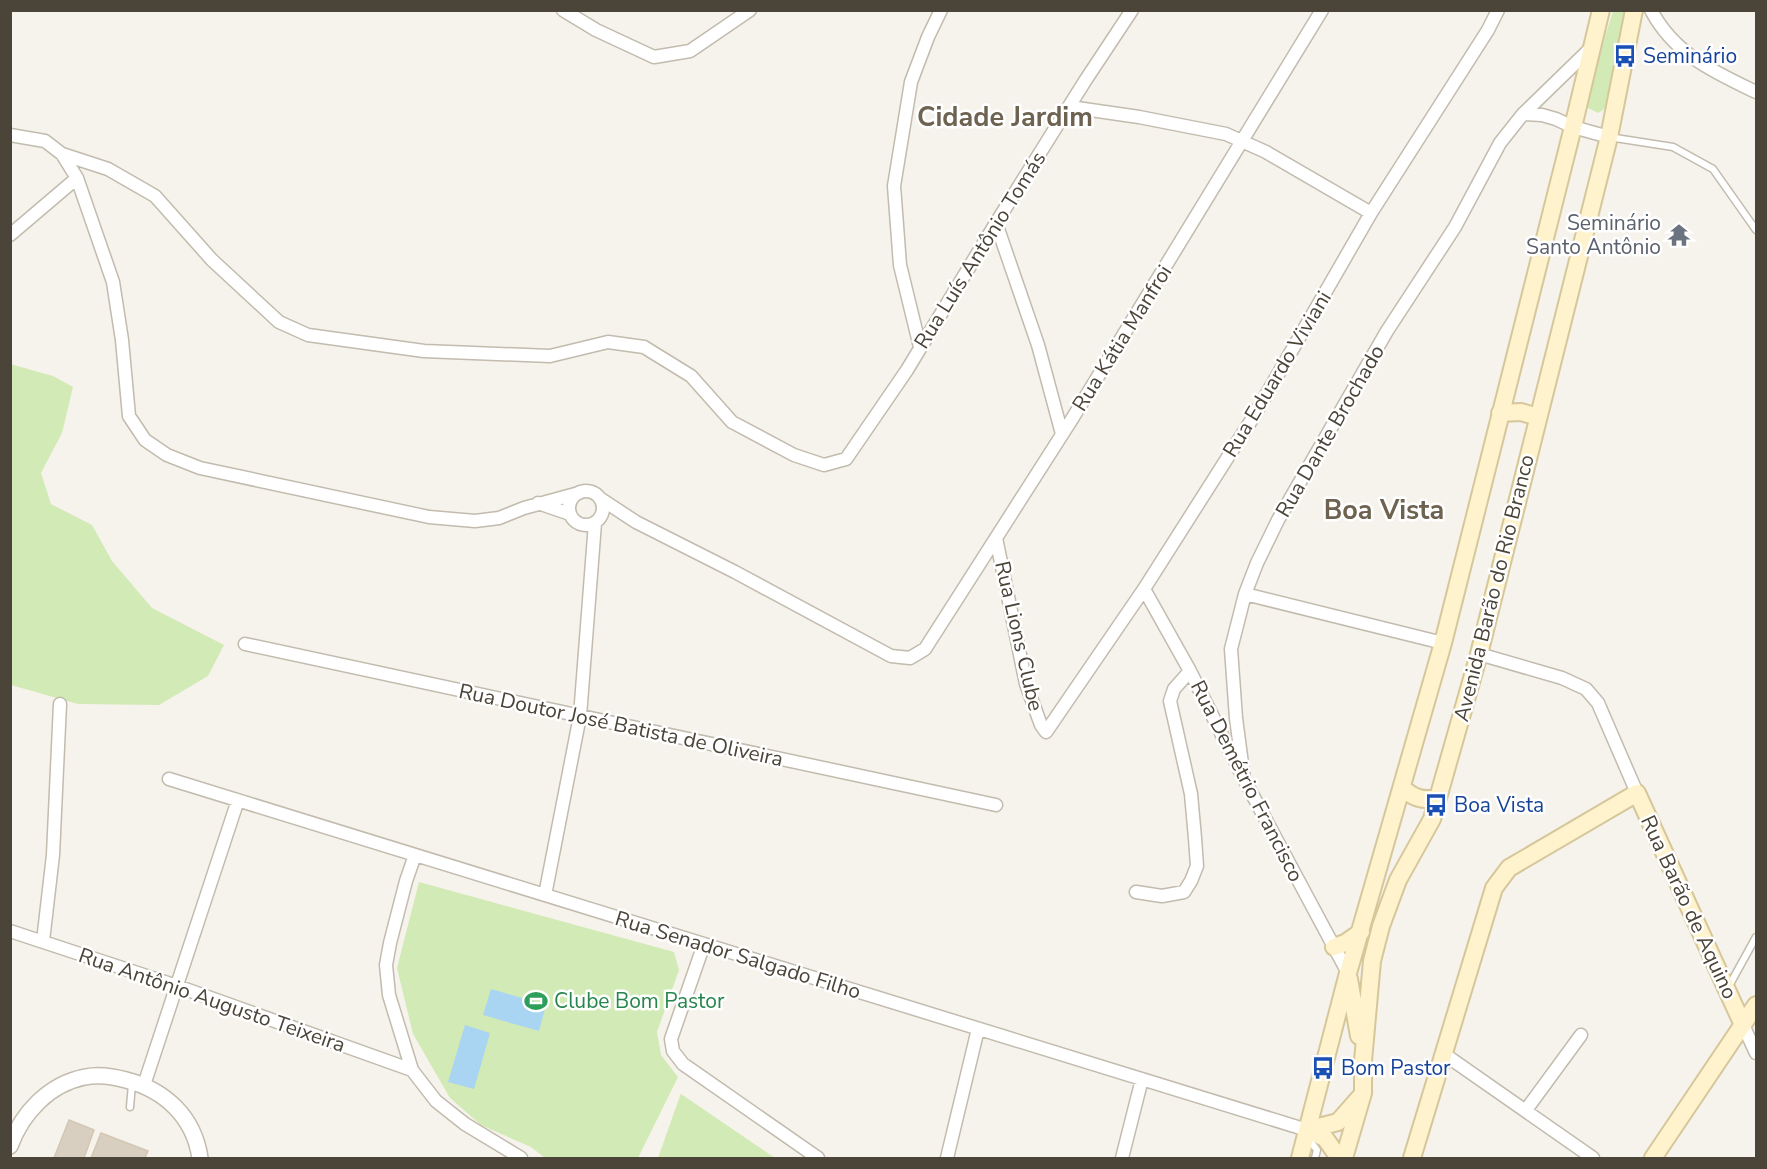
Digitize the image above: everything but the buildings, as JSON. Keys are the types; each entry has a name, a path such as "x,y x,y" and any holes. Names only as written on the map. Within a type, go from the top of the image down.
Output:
{"main road":[{"name":"Avenida Barão do Rio Branco","path":"1300,1158 1348,974 1443,643 1573,128 1600,10"},
{"name":"Avenida Barão do Rio Branco","path":"1344,1158 1363,1093 1363,1061 1372,962 1381,926 1398,880 1432,819 1479,654 1609,137 1634,10"},
{"path":"1500,413 1521,412 1538,417"},
{"path":"1402,788 1413,797 1425,800 1438,798"},
{"path":"1412,1158 1494,888 1509,868 1637,793"},
{"name":"Rua Barão de Aquino","path":"1637,793 1743,1024"},
{"path":"1334,947 1345,943 1360,932"},
{"path":"1348,974 1363,1061"},
{"path":"1653,1158 1756,1002 1729,994"},
{"path":"1306,1132 1338,1122 1363,1093"},
{"path":"1306,1132 1325,1138 1339,1158"}],"street":[{"path":"563,10 596,30 654,57 690,51 750,10"},
{"path":"920,347 900,265 894,186 910,82 941,10"},
{"name":"Rua Luís Antônio Tomás","path":"62,154 108,168 155,196 212,260 279,322 308,335 435,352 550,356 608,342 644,347 691,376 732,422 794,455 824,465 846,459 907,370 996,223 1132,10"},
{"name":"Rua Kátia Manfroi","path":"636,522 891,656 910,658 925,649 1062,434 1322,10"},
{"name":"Rua Eduardo Viviani","path":"1046,732 1144,589 1254,416 1371,213 1488,30 1498,10"},
{"path":"1651,10 1661,28 1677,46 1710,70 1756,92"},
{"name":"Rua Dante Brochado","path":"1244,779 1236,718 1231,649 1245,594 1278,520 1387,330 1455,227 1500,143 1523,114 1592,47"},
{"path":"1070,107 1139,117 1226,134 1266,152 1371,213"},
{"path":"1523,114 1556,118 1573,128 1609,137"},
{"path":"10,135 45,141 62,154 77,178 113,282 122,340 129,416 145,440 167,455 200,468 429,517 475,521 499,518 538,503 579,493 594,493 636,522"},
{"path":"10,235 77,178"},
{"path":"996,223 1038,345 1062,434"},
{"path":"570,514 570,504 574,496 579,493"},
{"path":"538,503 570,514 580,524 590,525 599,518 604,509 601,499"},
{"path":"599,518 636,522"},
{"path":"545,895 580,716 599,518"},
{"name":"Rua Lions Clube","path":"996,538 1026,684 1041,725 1046,732"},
{"name":"Rua Demétrio Francisco","path":"1144,589 1190,671 1244,779 1348,974"},
{"path":"1245,594 1443,643"},
{"name":"Rua Doutor José Batista de Oliveira","path":"245,644 996,805"},
{"path":"1479,654 1562,678 1586,689 1599,703 1637,793"},
{"path":"1136,892 1162,896 1184,892 1197,866 1191,794 1170,701 1174,689 1190,671"},
{"path":"43,941 53,855 60,704"},
{"name":"Rua Senador Salgado Filho","path":"169,779 1306,1132"},
{"path":"138,1083 177,986 238,800"},
{"path":"415,855 406,881 386,965 389,995 412,1070 436,1101 465,1124 521,1158"},
{"name":"Rua Antônio Augusto Teixeira","path":"10,931 177,986 412,1070"},
{"path":"704,944 671,1038 673,1052 683,1064 818,1158"},
{"name":"Rua Barão de Aquino","path":"1743,1024 1756,1053"},
{"path":"947,1158 978,1029"},
{"path":"1526,1110 1581,1035"},
{"path":"1444,1054 1593,1158"},
{"path":"12,1138 21,1120 43,1097 67,1083 83,1077 98,1075 138,1083 168,1100 186,1121 198,1146 200,1158"},
{"path":"1122,1158 1142,1080"}],"lane":[{"path":"1609,137 1673,147 1713,169 1756,230"},
{"path":"1729,994 1756,937"},
{"path":"130,1107 138,1083"},
{"path":"1306,1132 1317,1150 1315,1158"}],"green space":[{"path":"1613,11 1625,11 1607,105 1598,113 1588,108 1586,98"},
{"path":"10,364 53,376 73,387 62,433 41,473 51,504 92,525 112,561 152,608 224,645 208,676 159,705 78,704 11,685"},
{"name":"Clube Bom Pastor","path":"419,882 674,952 679,970 657,1032 661,1055 678,1077 638,1158 545,1158 531,1147 481,1125 450,1098 413,1034 397,968"},
{"path":"681,1094 775,1158 658,1158"}],"water":[{"path":"491,989 546,1005 539,1031 483,1015"},
{"path":"465,1025 490,1033 474,1089 448,1082"}],"place":[{"name":"Seminário","path":"1625,56"},
{"name":"Seminário Santo Antônio","path":"1679,235"},
{"name":"Boa Vista","path":"1436,805"},
{"name":"Clube Bom Pastor","path":"536,1001"},
{"name":"Bom Pastor","path":"1323,1068"}],"district":[{"name":"Cidade Jardim","path":"1005,117"},
{"name":"Boa Vista","path":"1384,510"}]}
